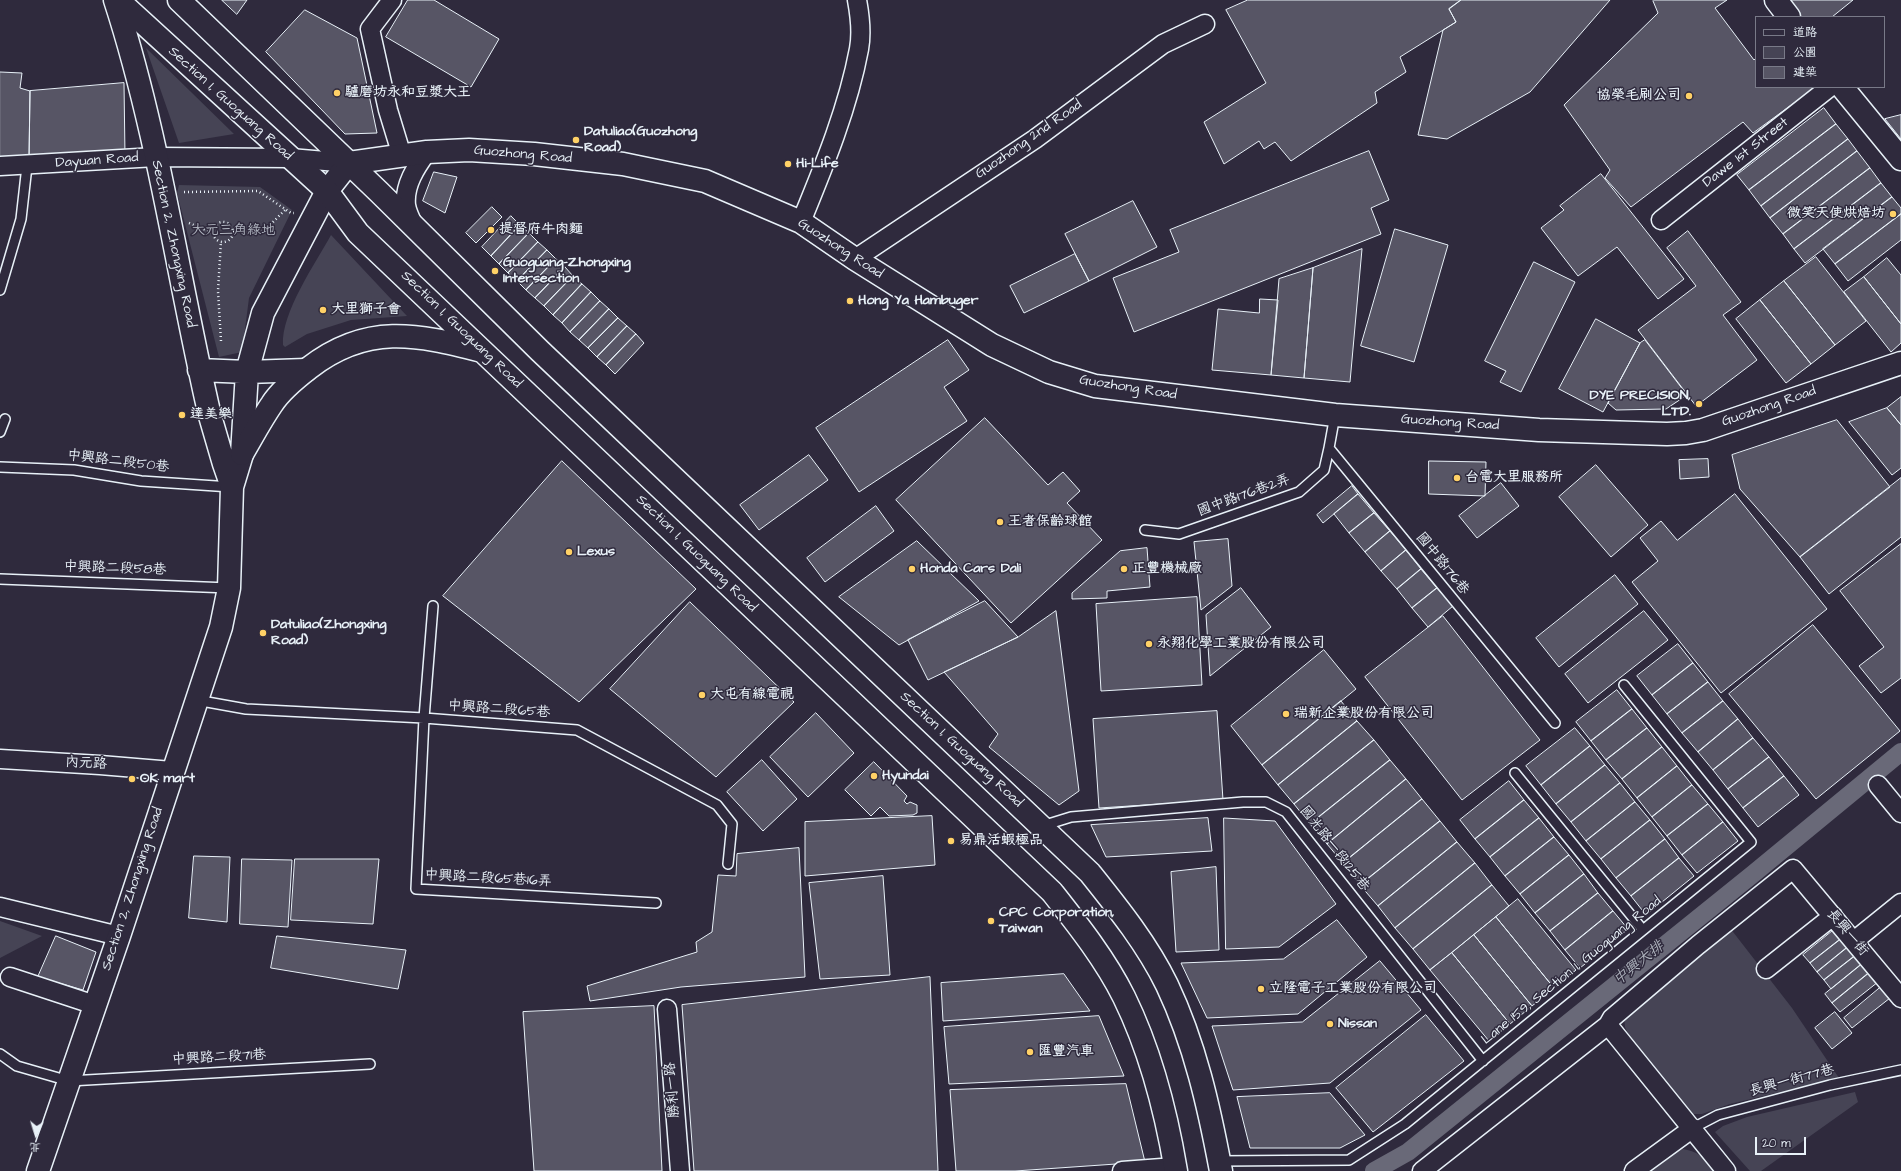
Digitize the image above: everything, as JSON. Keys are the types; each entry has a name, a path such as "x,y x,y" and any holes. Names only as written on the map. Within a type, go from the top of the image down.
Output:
{"main road":[{"name":"Section 2, Zhongxing Road","path":"117,0 129,41 156,157 200,370 224,464 232,487"},
{"name":"Section 1, Guoguang Road","path":"117,0 327,192 358,232 1052,892 1084,933 1104,963 1123,996 1134,1020 1155,1078 1175,1169"},
{"name":"Section 1, Guoguang Road","path":"179,0 414,226 540,351 1090,873 1123,914 1146,948 1166,984 1179,1013 1198,1066 1220,1166"},
{"path":"1776,0 1788,16"},
{"path":"1843,88 1901,159"},
{"name":"Guozhong Road","path":"349,163 427,152 469,150 534,154 623,164 705,181 801,222 855,259 992,345 1049,372 1095,386 1130,391 1335,415 1539,430 1686,433 1703,430 1901,363"},
{"name":"Section 2, Zhongxing Road","path":"38,1171 119,936 172,771 221,627 228,588 232,487 242,454 247,372 263,314 327,192 349,163"},
{"path":"242,454 273,403 297,376 326,355 353,342 376,337 400,336 450,342 483,351"},
{"path":"200,370 247,372 306,370"}],"street":[{"path":"392,0 370,29 388,110 402,156"},
{"path":"801,222 820,177 848,90 859,48 860,19 857,0"},
{"name":"Guozhong 2nd Road","path":"855,259 1035,139 1164,44 1205,24"},
{"name":"Dawe 1st Street","path":"1662,220 1829,88"},
{"path":"414,226 406,205 408,189 415,168 427,152"},
{"name":"Dayuan Road","path":"0,166 27,166 156,157 290,158 349,163"},
{"name":"內元路","path":"0,759 172,771"},
{"path":"1878,785 1901,812"},
{"name":"長興一街","path":"1608,1025 1612,1018 1698,945 1793,869 1901,998"},
{"path":"1854,941 1901,903"},
{"path":"0,907 119,936"},
{"path":"1766,969 1833,916"},
{"path":"10,977 95,1005"},
{"name":"勝利一路","path":"667,1009 680,1171"},
{"path":"1422,1171 1608,1025 1726,1171"},
{"path":"1634,1171 1692,1128"},
{"path":"1122,1171 1175,1169"}],"lane":[{"path":"0,290 21,219 27,166"},
{"path":"1329,448 1335,415"},
{"path":"0,432 5,419"},
{"name":"國中路176巷2弄","path":"1145,530 1179,534 1299,492 1324,470 1329,448"},
{"name":"國中路176巷","path":"1329,448 1555,723"},
{"name":"中興路二段50巷","path":"0,467 74,470 141,481 232,487"},
{"name":"中興路二段58巷","path":"0,579 228,588"},
{"path":"424,718 433,606"},
{"name":"Lane 159, Section 1, Guoguang Road","path":"1220,1166 1349,1160 1405,1124 1751,842 1624,685"},
{"name":"中興路二段65巷","path":"196,700 246,709 424,718 577,730 717,805 732,824 728,864"},
{"name":"中興路二段65巷16弄","path":"424,718 416,889 656,902"},
{"path":"1515,773 1644,930"},
{"name":"國光路一段125巷","path":"1042,826 1071,816 1243,802 1266,802 1286,812 1483,1061"},
{"name":"中興路二段71巷","path":"0,1054 18,1066 69,1081 370,1064"},
{"name":"長興一街77巷","path":"1692,1128 1726,1113 1830,1085 1901,1070"}],"path":[{"path":"180,192 258,191 291,213 297,212"},
{"path":"233,232 263,232 286,210"},
{"path":"222,222 229,223 233,232 230,239 221,241 214,236 213,230 215,224 222,222"},
{"path":"221,241 218,292 221,341"}],"green space":[{"path":"146,48 234,134 179,143"},
{"name":"大元三角綠地","path":"179,185 260,187 292,210 249,298 242,352 219,357 177,193"},
{"path":"331,235 407,316 351,320 307,334 285,347 283,345 287,318 300,289"},
{"path":"0,921 42,936 0,958"},
{"path":"1730,928 1792,1008 1839,1078 1730,1104 1702,1114 1692,1114 1633,1044 1625,1027 1624,1016"},
{"path":"1855,1092 1858,1102 1761,1171 1750,1171 1715,1132 1723,1126 1747,1117"},
{"path":"1683,1149 1701,1156 1713,1171 1648,1171 1674,1153"}],"building":[{"path":"222,0 247,0 237,14"},
{"path":"408,0 434,0 499,39 471,87 386,37"},
{"path":"1248,0 1461,0 1449,9 1456,22 1400,57 1406,72 1375,92 1377,103 1291,161 1275,142 1264,149 1259,141 1224,164 1204,122 1266,83 1226,10"},
{"path":"1461,0 1610,0 1530,92 1447,139 1418,135 1443,30 1456,22 1449,9"},
{"name":"協榮毛刷公司","path":"1727,0 1715,8 1754,60 1755,59 1755,88 1815,88 1753,133 1743,122 1631,207 1605,178 1610,170 1564,105 1658,13 1653,1"},
{"path":"1787,0 1853,0 1833,16 1799,16"},
{"name":"驢磨坊永和豆漿大王","path":"305,10 357,38 377,133 345,134 266,52"},
{"path":"0,72 22,73 20,88 30,91 29,159 0,160"},
{"path":"124,83 125,156 29,159 30,91"},
{"path":"1824,108 1836,124 1749,190 1737,175"},
{"path":"1901,115 1901,139 1885,119"},
{"path":"1836,124 1848,139 1761,206 1749,190"},
{"path":"1848,139 1857,151 1770,218 1761,206"},
{"path":"1369,151 1389,200 1371,208 1381,234 1134,332 1113,278 1179,252 1170,230"},
{"path":"1857,151 1870,168 1783,234 1770,218"},
{"path":"1870,168 1881,183 1794,249 1783,234"},
{"path":"434,172 457,177 445,213 423,201"},
{"path":"1601,174 1684,279 1658,299 1617,247 1578,276 1541,228 1564,210 1560,206"},
{"path":"1881,183 1892,197 1805,263 1794,249"},
{"path":"1892,197 1901,208 1901,214 1835,264 1823,249"},
{"path":"1133,201 1157,247 1089,281 1065,234"},
{"path":"492,207 502,217 476,243 466,233"},
{"path":"1901,214 1901,240 1848,281 1835,264"},
{"path":"511,216 520,225 491,256 482,247"},
{"path":"520,225 529,233 499,264 491,256"},
{"path":"1395,229 1448,245 1414,362 1361,346"},
{"path":"1688,231 1741,302 1723,315 1757,360 1696,406 1638,330 1696,286 1667,248"},
{"path":"529,233 538,242 508,273 499,264"},
{"path":"538,242 547,250 517,281 508,273"},
{"path":"1362,249 1350,382 1304,378 1313,268"},
{"path":"547,250 556,259 526,290 517,281"},
{"path":"1075,254 1089,281 1024,313 1010,286"},
{"path":"1816,257 1866,321 1835,345 1784,281"},
{"path":"1887,258 1901,275 1901,324 1864,277"},
{"path":"556,259 565,267 535,298 526,290"},
{"path":"1534,262 1575,282 1521,392 1500,382 1506,371 1485,361"},
{"path":"565,267 573,276 544,306 535,298"},
{"path":"1313,268 1304,378 1271,375 1279,279"},
{"path":"573,276 582,284 553,315 544,306"},
{"path":"1864,277 1901,324 1901,343 1891,352 1844,292"},
{"path":"1784,281 1835,345 1811,364 1760,300"},
{"path":"582,284 591,292 562,323 553,315"},
{"path":"591,292 600,301 570,332 562,323"},
{"path":"1260,299 1278,300 1271,375 1212,370 1218,309 1259,313"},
{"path":"1760,300 1811,364 1786,383 1736,319"},
{"path":"600,301 609,309 579,340 570,332"},
{"path":"609,309 618,318 588,348 579,340"},
{"path":"618,318 627,326 597,357 588,348"},
{"path":"1596,319 1640,343 1603,412 1559,389"},
{"path":"627,326 636,334 606,365 597,357"},
{"path":"636,334 644,343 615,374 606,365"},
{"path":"948,340 969,370 944,387 967,421 859,492 816,428"},
{"path":"1645,340 1687,395 1666,409 1616,410 1608,403 1640,343"},
{"path":"1901,397 1901,425 1887,408"},
{"path":"1887,408 1901,425 1901,468 1892,475 1849,422"},
{"name":"王者保齡球館","path":"985,418 1048,485 1063,472 1080,491 1067,503 1102,540 1011,623 896,500"},
{"path":"1837,420 1890,487 1800,557 1740,489 1732,455"},
{"path":"809,455 828,480 759,530 740,505"},
{"path":"1708,459 1709,477 1680,479 1679,460"},
{"name":"Lexus","path":"562,461 696,589 579,702 443,596"},
{"name":"台電大里服務所","path":"1429,461 1486,462 1485,496 1429,494"},
{"path":"1596,465 1648,525 1611,557 1559,497"},
{"path":"1901,478 1901,537 1829,594 1800,557"},
{"path":"1501,483 1519,506 1477,538 1459,516"},
{"path":"1352,486 1358,494 1323,523 1317,515"},
{"path":"1358,494 1374,513 1349,533 1334,514"},
{"path":"1735,494 1827,609 1721,693 1632,582 1658,561 1640,538 1661,521 1677,540"},
{"path":"876,506 894,531 825,582 807,558"},
{"path":"1374,513 1390,531 1365,552 1349,533"},
{"path":"1390,531 1406,550 1381,571 1365,552"},
{"path":"1228,539 1232,586 1201,610 1194,542"},
{"name":"Honda Cars Dali","path":"917,541 979,601 899,645 839,597"},
{"path":"1901,544 1901,678 1881,693 1859,666 1884,647 1840,591"},
{"name":"正豐機械廠","path":"1147,548 1150,587 1107,591 1107,598 1072,599 1072,593 1120,551"},
{"path":"1406,550 1421,569 1397,589 1381,571"},
{"path":"1421,569 1437,588 1412,608 1397,589"},
{"path":"1615,575 1638,604 1559,667 1536,638"},
{"path":"1241,588 1271,627 1210,676 1206,615"},
{"path":"1437,588 1453,606 1428,627 1412,608"},
{"name":"永翔化學工業股份有限公司","path":"1197,597 1202,685 1101,691 1096,604"},
{"path":"985,601 1018,637 928,680 908,640"},
{"name":"大屯有線電視","path":"690,602 794,702 716,777 610,689"},
{"path":"1056,611 1079,791 1059,805 989,747 998,734 944,672 1018,637"},
{"path":"1644,611 1668,640 1588,703 1565,674"},
{"path":"1443,616 1540,740 1462,800 1365,677"},
{"path":"1813,625 1900,731 1816,799 1729,694"},
{"path":"1678,644 1693,663 1652,695 1637,676"},
{"name":"瑞新企業股份有限公司","path":"1324,650 1356,689 1262,765 1231,726"},
{"path":"1693,663 1708,682 1667,714 1652,695"},
{"path":"1708,682 1723,701 1682,733 1667,714"},
{"path":"1617,690 1632,709 1591,741 1576,722"},
{"path":"1341,701 1357,721 1278,785 1262,765"},
{"path":"1723,701 1738,719 1698,752 1682,733"},
{"path":"1632,709 1647,728 1606,760 1591,741"},
{"path":"1217,711 1223,800 1099,808 1093,719"},
{"path":"816,713 854,753 808,797 770,757"},
{"path":"1738,719 1753,738 1713,770 1698,752"},
{"path":"1357,721 1374,740 1294,804 1278,785"},
{"path":"1575,728 1590,746 1541,785 1526,766"},
{"path":"1647,728 1662,747 1622,779 1606,760"},
{"path":"1753,738 1769,757 1728,789 1713,770"},
{"path":"1374,740 1390,760 1310,824 1294,804"},
{"path":"1590,746 1605,765 1556,804 1541,785"},
{"path":"1662,747 1677,766 1637,798 1622,779"},
{"path":"1769,757 1784,776 1743,808 1728,789"},
{"path":"762,760 797,799 763,831 727,792"},
{"path":"1390,760 1406,779 1327,844 1310,824"},
{"name":"Hyundai","path":"874,762 907,796 904,801 907,804 910,802 917,805 917,813 913,815 889,816 880,807 871,816 845,790"},
{"path":"1605,765 1620,783 1571,822 1556,804"},
{"path":"1677,766 1692,785 1652,817 1637,798"},
{"path":"1784,776 1799,795 1758,827 1743,808"},
{"path":"1406,779 1422,799 1343,863 1327,844"},
{"path":"1509,781 1524,800 1475,839 1460,820"},
{"path":"1620,783 1635,802 1586,841 1571,822"},
{"path":"1692,785 1708,804 1667,836 1652,817"},
{"path":"1422,799 1440,821 1360,885 1343,863"},
{"path":"1524,800 1539,818 1490,857 1475,839"},
{"path":"1635,802 1650,820 1601,859 1586,841"},
{"path":"1708,804 1723,822 1682,855 1667,836"},
{"path":"932,816 935,865 805,876 805,822"},
{"path":"1208,818 1212,851 1106,857 1091,825"},
{"path":"1224,818 1275,821 1336,904 1279,947 1226,949"},
{"path":"1539,818 1554,837 1505,876 1490,857"},
{"path":"1650,820 1665,839 1616,878 1601,859"},
{"path":"1440,821 1457,842 1378,906 1360,885"},
{"path":"1723,822 1738,841 1697,873 1682,855"},
{"path":"1554,837 1569,855 1520,894 1505,876"},
{"path":"1665,839 1679,858 1631,896 1616,878"},
{"path":"1457,842 1475,863 1395,928 1378,906"},
{"path":"799,848 805,977 681,987 590,1001 587,986 697,952 696,942 712,932 718,875 736,876 737,854"},
{"path":"1569,855 1584,874 1535,913 1520,894"},
{"path":"194,856 230,857 227,922 189,918"},
{"path":"1679,858 1694,876 1646,915 1631,896"},
{"path":"242,859 292,860 288,927 240,924"},
{"path":"295,859 379,859 373,924 291,920"},
{"path":"1475,863 1492,885 1413,949 1395,928"},
{"path":"1216,867 1219,950 1176,952 1171,872"},
{"path":"1584,874 1598,893 1550,931 1535,913"},
{"path":"883,876 890,975 820,979 809,883"},
{"path":"1492,885 1509,906 1430,970 1413,949"},
{"path":"1598,893 1613,911 1565,950 1550,931"},
{"path":"1518,899 1576,970 1554,988 1496,917"},
{"path":"1613,911 1628,929 1580,968 1565,950"},
{"path":"1496,917 1554,988 1532,1006 1474,935"},
{"name":"立隆電子工業股份有限公司","path":"1337,920 1367,957 1298,1014 1207,1018 1181,963 1283,959"},
{"path":"1835,929 1842,938 1810,963 1803,955"},
{"path":"1474,935 1532,1006 1510,1024 1452,953"},
{"path":"56,936 96,952 83,990 38,977"},
{"path":"277,936 406,950 398,989 271,968"},
{"path":"1842,938 1849,946 1817,972 1810,963"},
{"path":"1849,946 1856,955 1824,980 1817,972"},
{"path":"1452,953 1510,1024 1489,1041 1430,970"},
{"path":"1856,955 1863,963 1831,989 1824,980"},
{"name":"Nissan","path":"1380,961 1421,1010 1330,1083 1233,1090 1212,1026 1302,1022"},
{"path":"1863,963 1870,972 1832,1003 1825,994"},
{"path":"1870,972 1878,982 1840,1012 1832,1003"},
{"path":"1064,974 1090,1011 943,1021 941,983"},
{"path":"930,977 938,1171 694,1171 682,1005"},
{"path":"1881,987 1890,998 1852,1028 1844,1018"},
{"path":"654,1006 662,1171 534,1171 523,1012"},
{"path":"1835,1012 1852,1033 1832,1049 1815,1028"},
{"path":"1426,1015 1464,1061 1373,1132 1336,1088"},
{"name":"匯豐汽車","path":"1099,1016 1124,1076 949,1084 944,1027"},
{"path":"1126,1084 1145,1162 1015,1171 956,1171 950,1090"},
{"path":"1330,1093 1365,1135 1340,1148 1250,1148 1237,1097"}],"waterway":[{"name":"中興大排","path":"1374,1171 1408,1152 1753,874 1901,752"}],"place":[{"name":"驢磨坊永和豆漿大王","path":"337,93"},
{"name":"協榮毛刷公司","path":"1689,96"},
{"name":"Datuliao(Guozhong Road)","path":"576,140"},
{"name":"Hi-Life","path":"788,164"},
{"name":"微笑天使烘焙坊","path":"1893,214"},
{"name":"提督府牛肉麵","path":"491,230"},
{"name":"Guoguang-Zhongxing Intersection","path":"495,271"},
{"name":"Hong Ya Hambuger","path":"850,301"},
{"name":"大里獅子會","path":"323,310"},
{"name":"DYE PRECISION, LTD.","path":"1699,404"},
{"name":"達美樂","path":"182,415"},
{"name":"台電大里服務所","path":"1457,478"},
{"name":"王者保齡球館","path":"1000,522"},
{"name":"Lexus","path":"569,552"},
{"name":"Honda Cars Dali","path":"912,569"},
{"name":"正豐機械廠","path":"1124,569"},
{"name":"Datuliao(Zhongxing Road)","path":"263,633"},
{"name":"永翔化學工業股份有限公司","path":"1149,644"},
{"name":"大屯有線電視","path":"702,695"},
{"name":"瑞新企業股份有限公司","path":"1286,714"},
{"name":"Hyundai","path":"874,776"},
{"name":"OK mart","path":"132,779"},
{"name":"易鼎活蝦極品","path":"951,841"},
{"name":"CPC Corporation, Taiwan","path":"991,921"},
{"name":"立隆電子工業股份有限公司","path":"1261,989"},
{"name":"Nissan","path":"1330,1024"},
{"name":"匯豐汽車","path":"1030,1052"}]}
